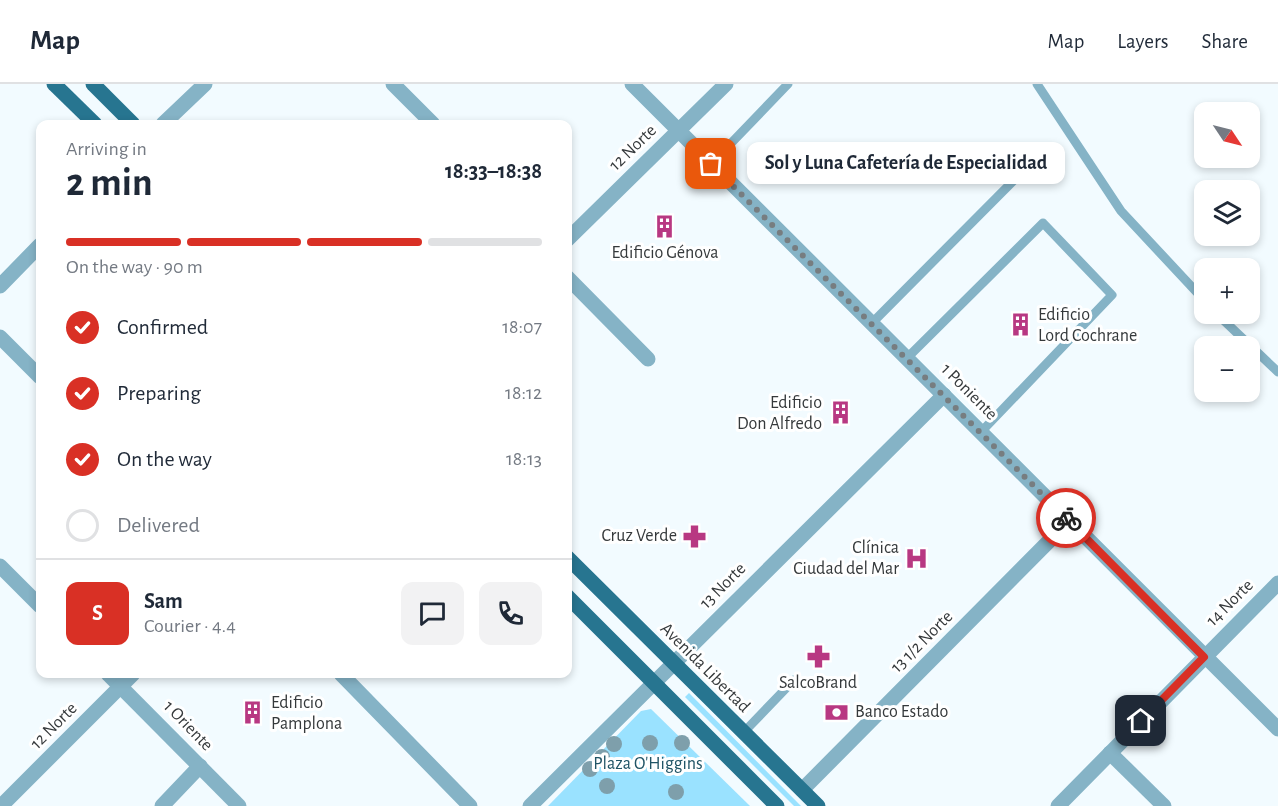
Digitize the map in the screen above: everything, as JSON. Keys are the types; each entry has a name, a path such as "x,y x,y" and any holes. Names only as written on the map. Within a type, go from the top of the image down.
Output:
{"main road":[{"path":"54,84 91,120"},
{"path":"93,84 130,120"},
{"name":"Avenida Libertad","path":"572,562 672,664 818,806"},
{"path":"572,601 777,806"}],"street":[{"path":"167,120 205,84"},
{"path":"393,84 422,120"},
{"name":"1 Poniente","path":"632,84 1278,729"},
{"name":"12 Norte","path":"572,235 726,84"},
{"path":"0,286 36,249"},
{"path":"572,282 648,358"},
{"path":"0,337 36,373"},
{"name":"13 Norte","path":"530,806 945,395"},
{"name":"13 1/2 Norte","path":"802,790 1070,521"},
{"path":"0,566 36,602"},
{"name":"14 Norte","path":"1059,806 1278,583"},
{"name":"1 Oriente","path":"112,678 237,805"},
{"name":"12 Norte","path":"2,806 129,678"},
{"path":"345,678 470,806"},
{"path":"1110,753 1164,806"},
{"path":"162,806 200,766"}],"lane":[{"path":"711,164 788,84"},
{"path":"1037,84 1120,211 1194,289"},
{"path":"872,323 1022,172"},
{"path":"907,358 1043,223 1112,296 981,432"},
{"path":"1228,324 1278,372"},
{"path":"743,733 794,680"}],"green space":[{"path":"689,693 801,806 794,806 685,697"},
{"name":"Plaza O'Higgins","path":"651,709 750,806 548,806 641,711"}],"way so far":[{"path":"711,164 1066,518"}],"place":[{"name":"Sol y Luna Cafetería de Especialidad","path":"711,164"},
{"name":"Edificio Génova","path":"665,227"},
{"name":"Edificio Lord Cochrane","path":"1020,325"},
{"name":"Edificio Don Alfredo","path":"840,413"},
{"name":"Cruz Verde","path":"695,536"},
{"name":"Clínica Ciudad del Mar","path":"917,558"},
{"name":"SalcoBrand","path":"818,657"},
{"name":"Banco Estado","path":"837,712"},
{"name":"Edificio Pamplona","path":"253,713"}],"route":[{"path":"1066,518 1204,657 1141,721"}]}
